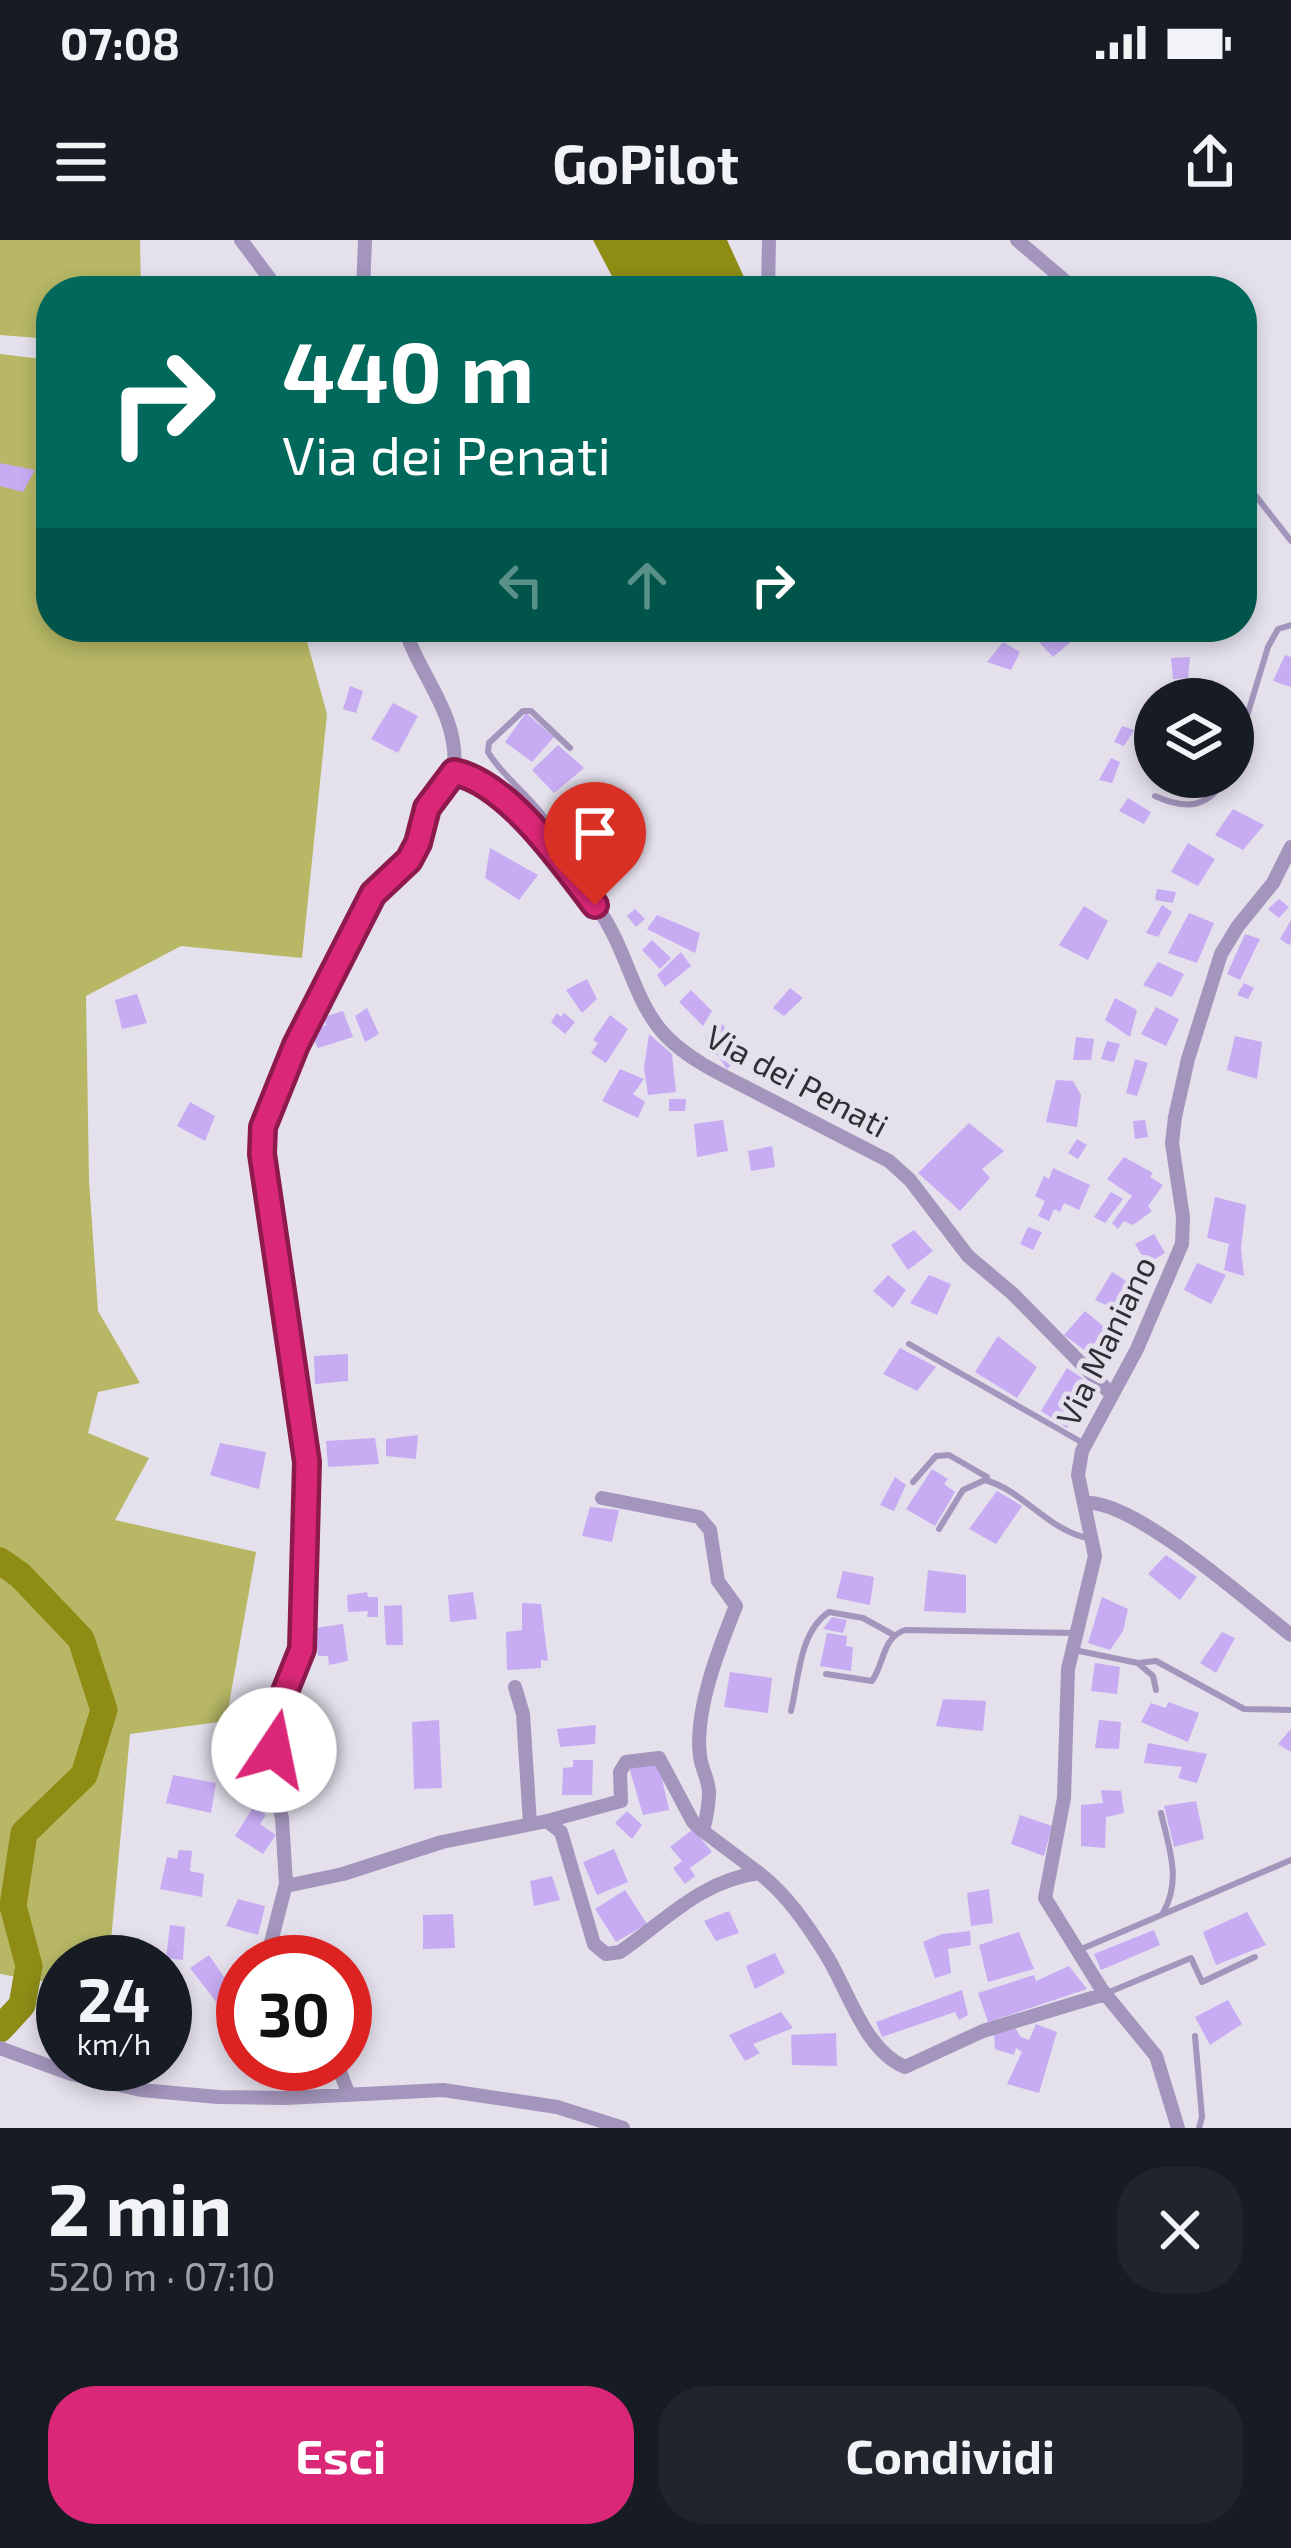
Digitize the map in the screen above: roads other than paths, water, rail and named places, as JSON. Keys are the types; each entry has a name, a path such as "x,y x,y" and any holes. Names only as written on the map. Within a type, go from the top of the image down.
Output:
{"street":[{"path":"242,240 269,276"},
{"path":"364,276 365,240"},
{"path":"768,276 769,240"},
{"path":"1017,240 1059,276"},
{"path":"273,1935 286,1886 274,1750 284,1694 302,1649 307,1462 262,1154 263,1127 296,1045 373,894 409,860 427,808 454,772 456,753 446,709 412,642"},
{"name":"Via dei Penati","path":"454,772 471,777 495,794 557,856 612,931 645,1006 664,1034 693,1059 890,1161 968,1256 1112,1395"},
{"name":"Via Maniano","path":"1178,2128 1156,2056 1105,1994 1045,1898 1064,1798 1068,1669 1095,1556 1078,1475 1085,1444 1147,1328 1182,1244 1183,1217 1172,1143 1175,1117 1214,975 1238,926 1273,883 1291,848"},
{"path":"602,1498 699,1517 710,1531 718,1581 736,1606 715,1658 703,1721 699,1754 710,1790 703,1831"},
{"path":"1084,1503 1100,1502 1118,1510 1212,1570 1291,1635"},
{"path":"515,1687 523,1714 530,1824"},
{"path":"286,1886 343,1874 442,1842 621,1801 620,1772 626,1762 659,1758 693,1822 782,1891 889,2060 905,2067 982,2031 1105,1994"},
{"path":"547,1821 561,1832 594,1944 606,1954 620,1952 708,1887 738,1875 759,1873"},
{"path":"0,2048 70,2074 141,2090 218,2097 443,2090 556,2107 623,2128"},
{"path":"347,2091 349,2095"}],"lane":[{"path":"1257,499 1291,541"},
{"path":"1254,693 1268,647 1278,629 1291,625"},
{"path":"557,856 560,849 548,825 488,752 489,743 523,711 531,711 570,748"},
{"path":"1160,798 1194,806 1210,798"},
{"path":"909,1344 1085,1444"},
{"path":"914,1482 936,1456 949,1455 1060,1529 1094,1539"},
{"path":"940,1529 963,1490 985,1480 998,1484"},
{"path":"791,1712 810,1630 820,1618 829,1612 862,1618 892,1634"},
{"path":"826,1674 872,1681 892,1634 963,1628 1074,1641 1138,1663 1153,1676 1156,1690"},
{"path":"1138,1663 1156,1661 1244,1708 1291,1710"},
{"path":"1161,1813 1175,1876 1174,1890 1161,1916"},
{"path":"1076,1952 1291,1860"},
{"path":"1105,1994 1191,1958 1202,1982 1255,1957"},
{"path":"1195,2036 1199,2128"}],"waterway":[{"path":"0,1561 20,1575 81,1639 104,1710 84,1775 24,1833 13,1906 29,1966 22,2005 0,2029"}]}
